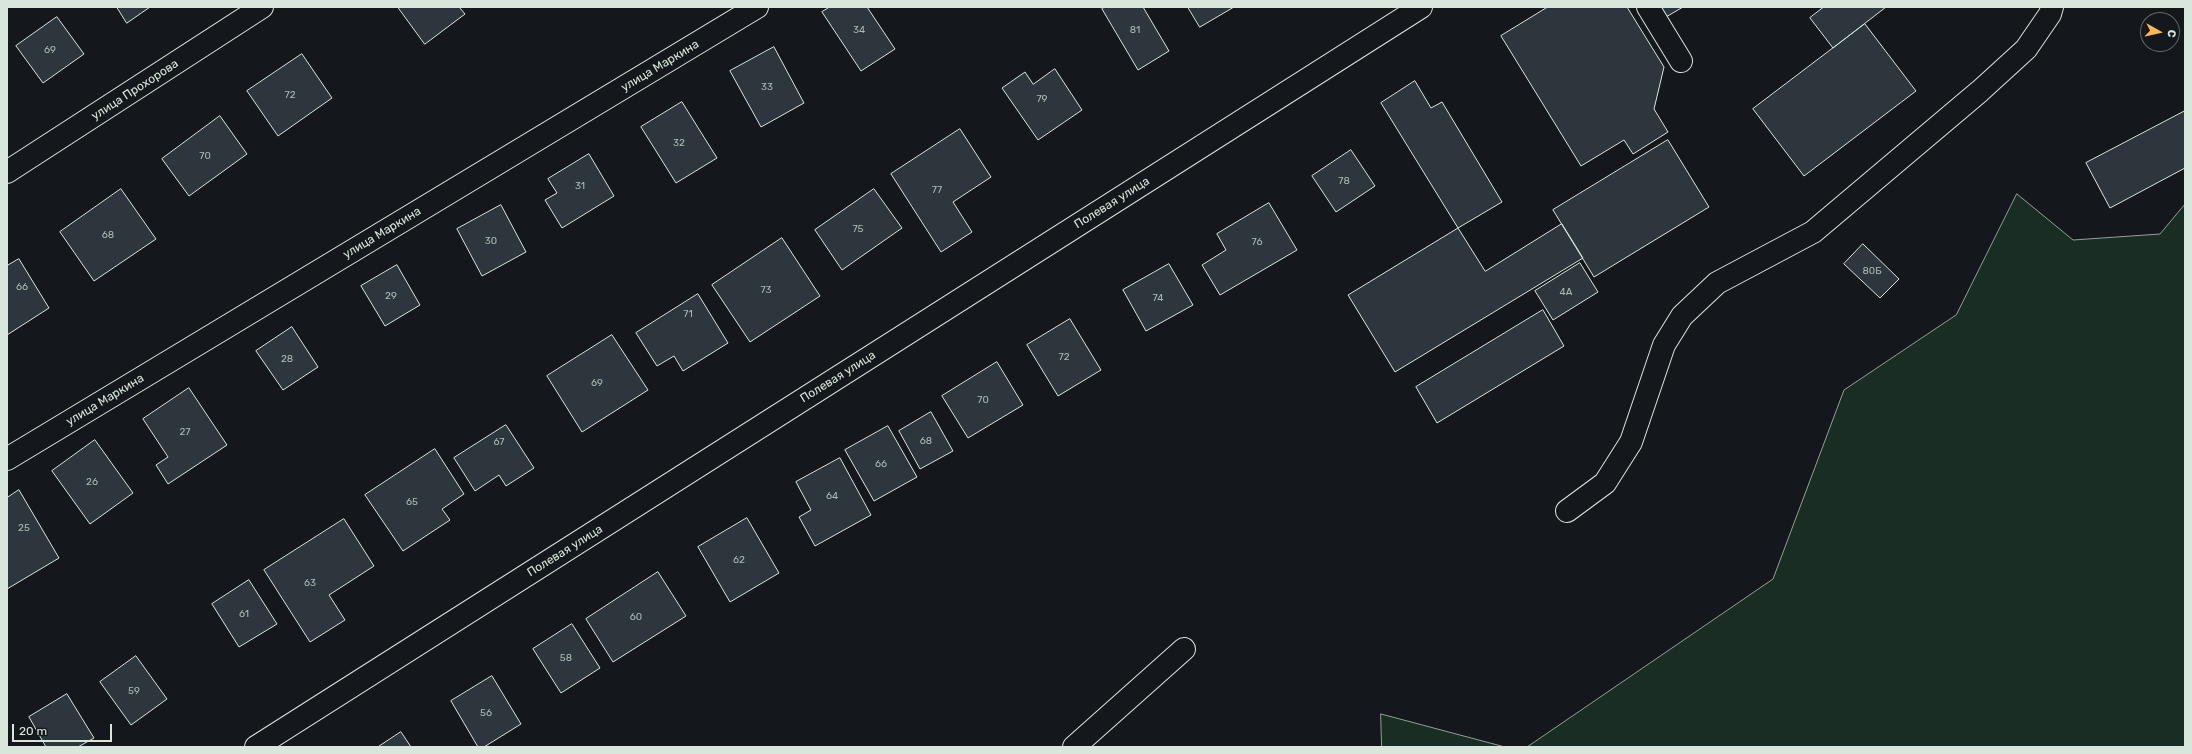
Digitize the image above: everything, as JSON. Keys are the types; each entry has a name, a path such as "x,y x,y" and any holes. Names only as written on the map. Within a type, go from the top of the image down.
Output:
{"street":[{"name":"улица Прохорова","path":"7,172 262,7"},
{"name":"улица Маркина","path":"7,459 757,7"},
{"name":"Полевая улица","path":"256,747 1421,7"},
{"path":"1648,7 1681,61"},
{"path":"1567,512 1605,483 1632,442 1664,345 1682,316 1717,283 1813,232 1980,91 2026,49 2050,14 2052,7"},
{"path":"1074,747 1184,649"}],"green space":[{"path":"2017,194 2073,240 2160,234 2185,204 2185,747 1527,747 1773,579 1844,390 1956,315"},
{"path":"1381,714 1505,747 1382,747"}],"building":[{"path":"117,7 150,7 127,23"},
{"path":"398,7 459,7 465,14 425,44"},
{"path":"830,7 867,7 895,49 861,71 822,12"},
{"path":"1105,7 1143,7 1169,51 1138,70 1102,9"},
{"path":"1188,7 1234,7 1200,27"},
{"path":"1548,7 1627,7 1664,67 1654,109 1668,132 1633,154 1624,140 1581,166 1501,36"},
{"path":"1660,7 1683,7 1666,17"},
{"path":"1824,7 1886,7 1833,48 1810,18"},
{"path":"57,17 84,54 43,83 16,46"},
{"path":"1865,24 1916,91 1804,176 1753,109"},
{"path":"774,47 804,103 761,127 730,71"},
{"path":"302,54 332,98 278,136 247,91"},
{"path":"1055,69 1082,110 1038,140 1002,88 1025,72 1033,84"},
{"path":"1415,81 1431,108 1442,102 1502,202 1458,228 1381,103"},
{"path":"682,102 717,158 676,183 641,127"},
{"path":"2185,111 2185,168 2110,208 2086,163"},
{"path":"220,116 247,154 189,196 162,159"},
{"path":"960,129 991,177 953,202 972,232 941,252 891,174"},
{"path":"1668,140 1709,207 1594,277 1553,210"},
{"path":"1351,150 1375,186 1336,212 1312,176"},
{"path":"589,154 614,196 562,228 545,200 557,193 548,179"},
{"path":"121,189 156,239 94,281 60,232"},
{"path":"874,189 902,228 842,270 815,230"},
{"path":"1269,203 1297,250 1220,295 1202,265 1226,250 1217,234"},
{"path":"501,205 526,252 482,276 457,229"},
{"path":"1562,224 1583,258 1395,372 1348,295 1458,228 1485,271"},
{"path":"782,238 820,296 750,342 712,285"},
{"path":"1863,244 1899,279 1880,298 1844,264"},
{"path":"19,259 49,308 7,335 7,266"},
{"path":"1580,263 1598,292 1553,320 1535,291"},
{"path":"1169,264 1193,305 1146,331 1123,290"},
{"path":"397,265 420,305 385,326 361,286"},
{"path":"698,294 728,343 683,371 674,356 657,366 636,333"},
{"path":"1543,310 1564,346 1437,423 1416,387"},
{"path":"1070,319 1101,370 1058,396 1027,345"},
{"path":"292,327 318,367 283,390 256,351"},
{"path":"612,335 648,390 582,432 547,376"},
{"path":"997,362 1023,405 968,438 942,396"},
{"path":"189,388 227,445 168,484 156,465 168,457 143,419"},
{"path":"931,412 953,451 920,469 899,431"},
{"path":"506,425 534,468 506,486 499,475 475,491 454,458"},
{"path":"888,426 917,477 874,501 845,450"},
{"path":"95,440 133,493 90,524 52,471"},
{"path":"435,449 464,494 442,509 450,520 403,551 365,495"},
{"path":"840,458 871,515 815,546 799,517 811,510 796,482"},
{"path":"19,490 59,558 7,589 7,498"},
{"path":"747,518 779,573 730,602 698,547"},
{"path":"344,519 374,566 329,595 345,620 310,642 264,570"},
{"path":"658,572 686,616 613,662 586,619"},
{"path":"249,580 277,624 239,647 212,604"},
{"path":"572,624 600,668 561,693 533,649"},
{"path":"136,656 167,699 131,725 100,682"},
{"path":"492,676 521,724 484,747 478,747 451,701"},
{"path":"67,694 94,738 78,747 46,747 29,717"},
{"path":"401,732 411,747 378,747"}]}
